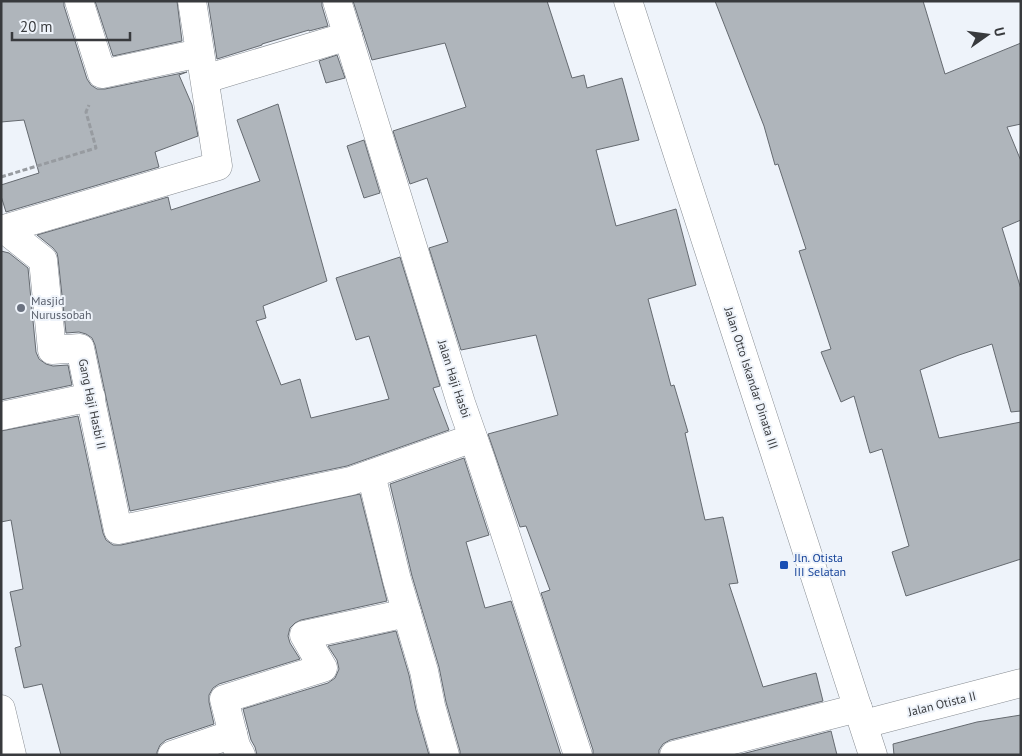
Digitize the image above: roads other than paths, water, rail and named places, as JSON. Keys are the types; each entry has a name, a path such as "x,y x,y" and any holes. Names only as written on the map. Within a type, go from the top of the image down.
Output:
{"street":[{"path":"79,1 102,74 200,53"},
{"name":"Gang Haji Hasbi II","path":"192,1 218,166 4,228 43,260 52,350 80,348 118,530 351,481 473,438"},
{"name":"Jalan Haji Hasbi","path":"337,1 461,403 578,755"},
{"name":"Jalan Otto Iskandar Dinata III","path":"628,1 873,755"},
{"path":"204,80 348,36"},
{"path":"1,416 90,397"},
{"path":"371,474 397,580 424,671 431,706 445,755"},
{"path":"172,755 237,744 224,699 322,668 304,635 407,613"},
{"name":"Jalan Otista II","path":"674,755 1021,684"},
{"path":"1,709 12,755"}],"place":[{"name":"Masjid Nurussobah","path":"21,308"},
{"name":"Jln. Otista III Selatan","path":"784,565"}]}
